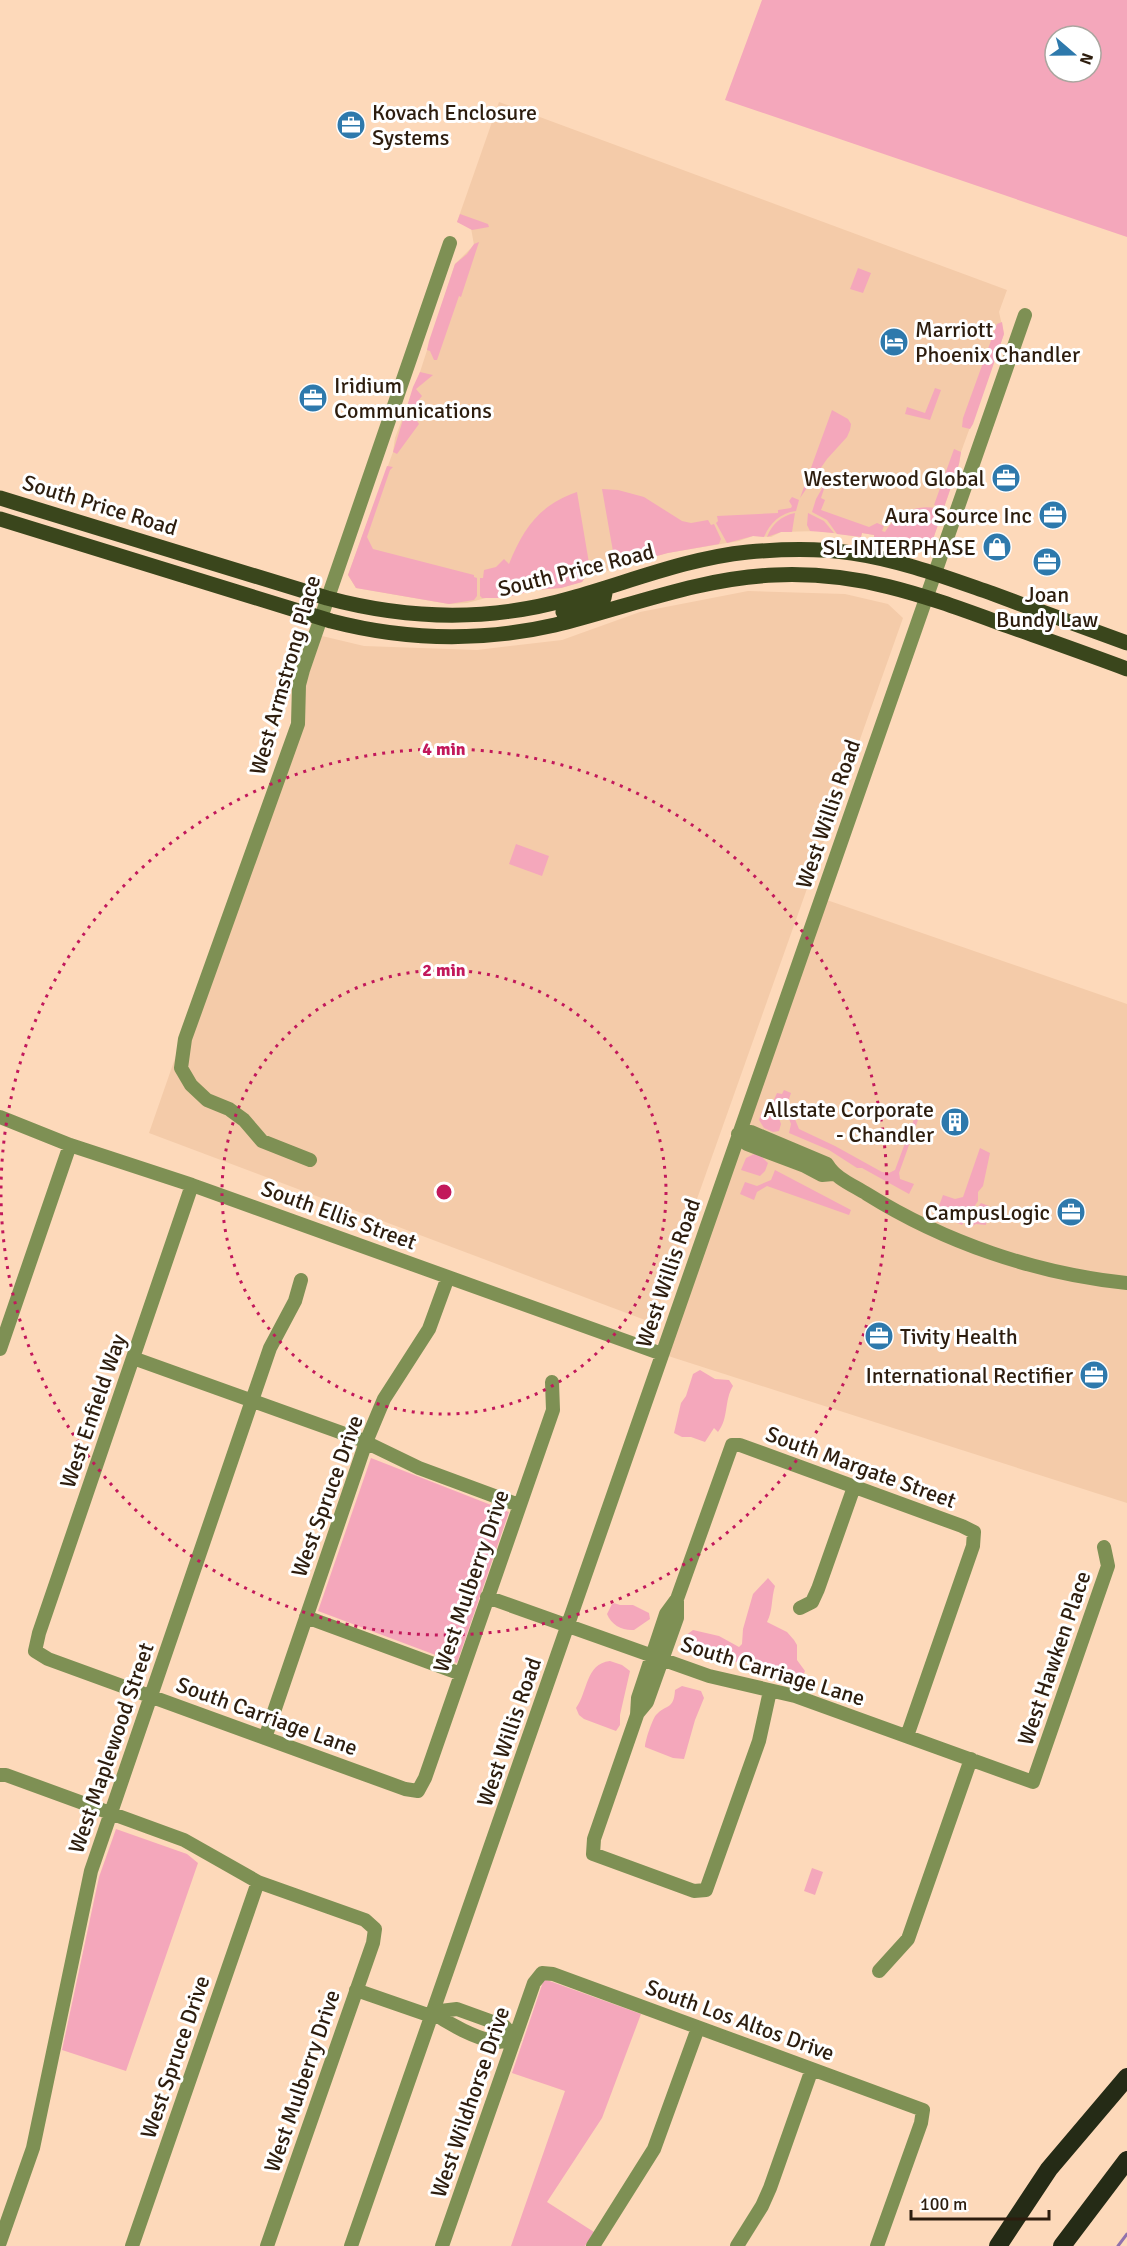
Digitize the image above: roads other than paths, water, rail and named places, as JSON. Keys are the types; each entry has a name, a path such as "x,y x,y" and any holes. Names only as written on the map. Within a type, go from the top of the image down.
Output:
{"highway":[{"path":"998,2246 1049,2169 1127,2064"},
{"path":"1049,2169 1127,2078"},
{"path":"1062,2246 1127,2160"}],"main road":[{"name":"South Price Road","path":"0,498 327,598 414,615 453,617 532,609 707,560 746,552 814,549 881,558 934,573 1127,643"},
{"name":"South Price Road","path":"0,519 320,617 376,631 412,636 489,636 521,631 553,625 704,584 774,575 841,576 927,596 1125,667"},
{"path":"616,608 618,598 630,591 682,574 707,560"},
{"path":"521,631 552,615 601,600 604,598 606,588"}],"street":[{"name":"West Armstrong Place","path":"310,1160 262,1140 244,1120 229,1109 207,1100 181,1068 184,1039 298,724 299,685 320,617 450,243"},
{"name":"West Willis Road","path":"351,2246 1025,315"},
{"name":"South Ellis Street","path":"0,1117 70,1145 192,1185 662,1354"},
{"path":"738,1134 749,1145 805,1166 822,1175 833,1174 910,1218 977,1248 1063,1273 1127,1283"},
{"path":"0,1349 70,1145"},
{"name":"West Enfield Way","path":"35,1651 39,1633 192,1185"},
{"name":"West Spruce Drive","path":"266,1738 366,1442 384,1399 429,1329 448,1277"},
{"name":"West Maplewood Street","path":"0,2242 33,2148 91,1871 270,1348 295,1300 301,1280"},
{"path":"134,1358 366,1442 419,1468 519,1505"},
{"name":"West Mulberry Drive","path":"418,1791 425,1778 553,1410 552,1382"},
{"name":"South Margate Street","path":"657,1658 677,1618 677,1599 732,1445 740,1445 974,1532 973,1546 907,1736"},
{"path":"800,1608 812,1602 854,1487"},
{"name":"West Hawken Place","path":"1033,1782 1108,1566 1104,1547"},
{"name":"South Carriage Lane","path":"487,1597 708,1676 795,1696 1033,1782"},
{"path":"306,1617 461,1674"},
{"name":"South Carriage Lane","path":"35,1651 48,1659 405,1789 418,1791"},
{"path":"657,1658 647,1701 637,1715 594,1839 593,1854 694,1891 706,1890 759,1741 770,1691"},
{"path":"879,1971 908,1939 970,1759"},
{"path":"0,1775 6,1775 191,1844 258,1882"},
{"name":"West Spruce Drive","path":"132,2246 258,1882"},
{"name":"West Mulberry Drive","path":"258,1882 365,1920 375,1929 373,1943 267,2246"},
{"name":"South Los Altos Drive","path":"542,1973 553,1974 923,2110 921,2123 877,2246"},
{"name":"West Wildhorse Drive","path":"442,2246 534,1983 542,1973"},
{"path":"356,1989 432,2014 457,2009 504,2026 515,2038"},
{"path":"593,2246 654,2150 699,2028"},
{"path":"737,2246 762,2206 770,2188 812,2069"}],"waterway":[{"path":"1118,2246 1127,2234"}],"place":[{"name":"Kovach Enclosure Systems","path":"351,125"},
{"name":"Marriott Phoenix Chandler","path":"894,342"},
{"name":"Iridium Communications","path":"313,398"},
{"name":"Westerwood Global","path":"1006,478"},
{"name":"Aura Source Inc","path":"1053,515"},
{"name":"SL-INTERPHASE","path":"997,547"},
{"name":"Joan Bundy Law","path":"1047,562"},
{"name":"Allstate Corporate - Chandler","path":"955,1122"},
{"name":"CampusLogic","path":"1071,1212"},
{"name":"Tivity Health","path":"879,1336"},
{"name":"International Rectifier","path":"1094,1375"}]}
